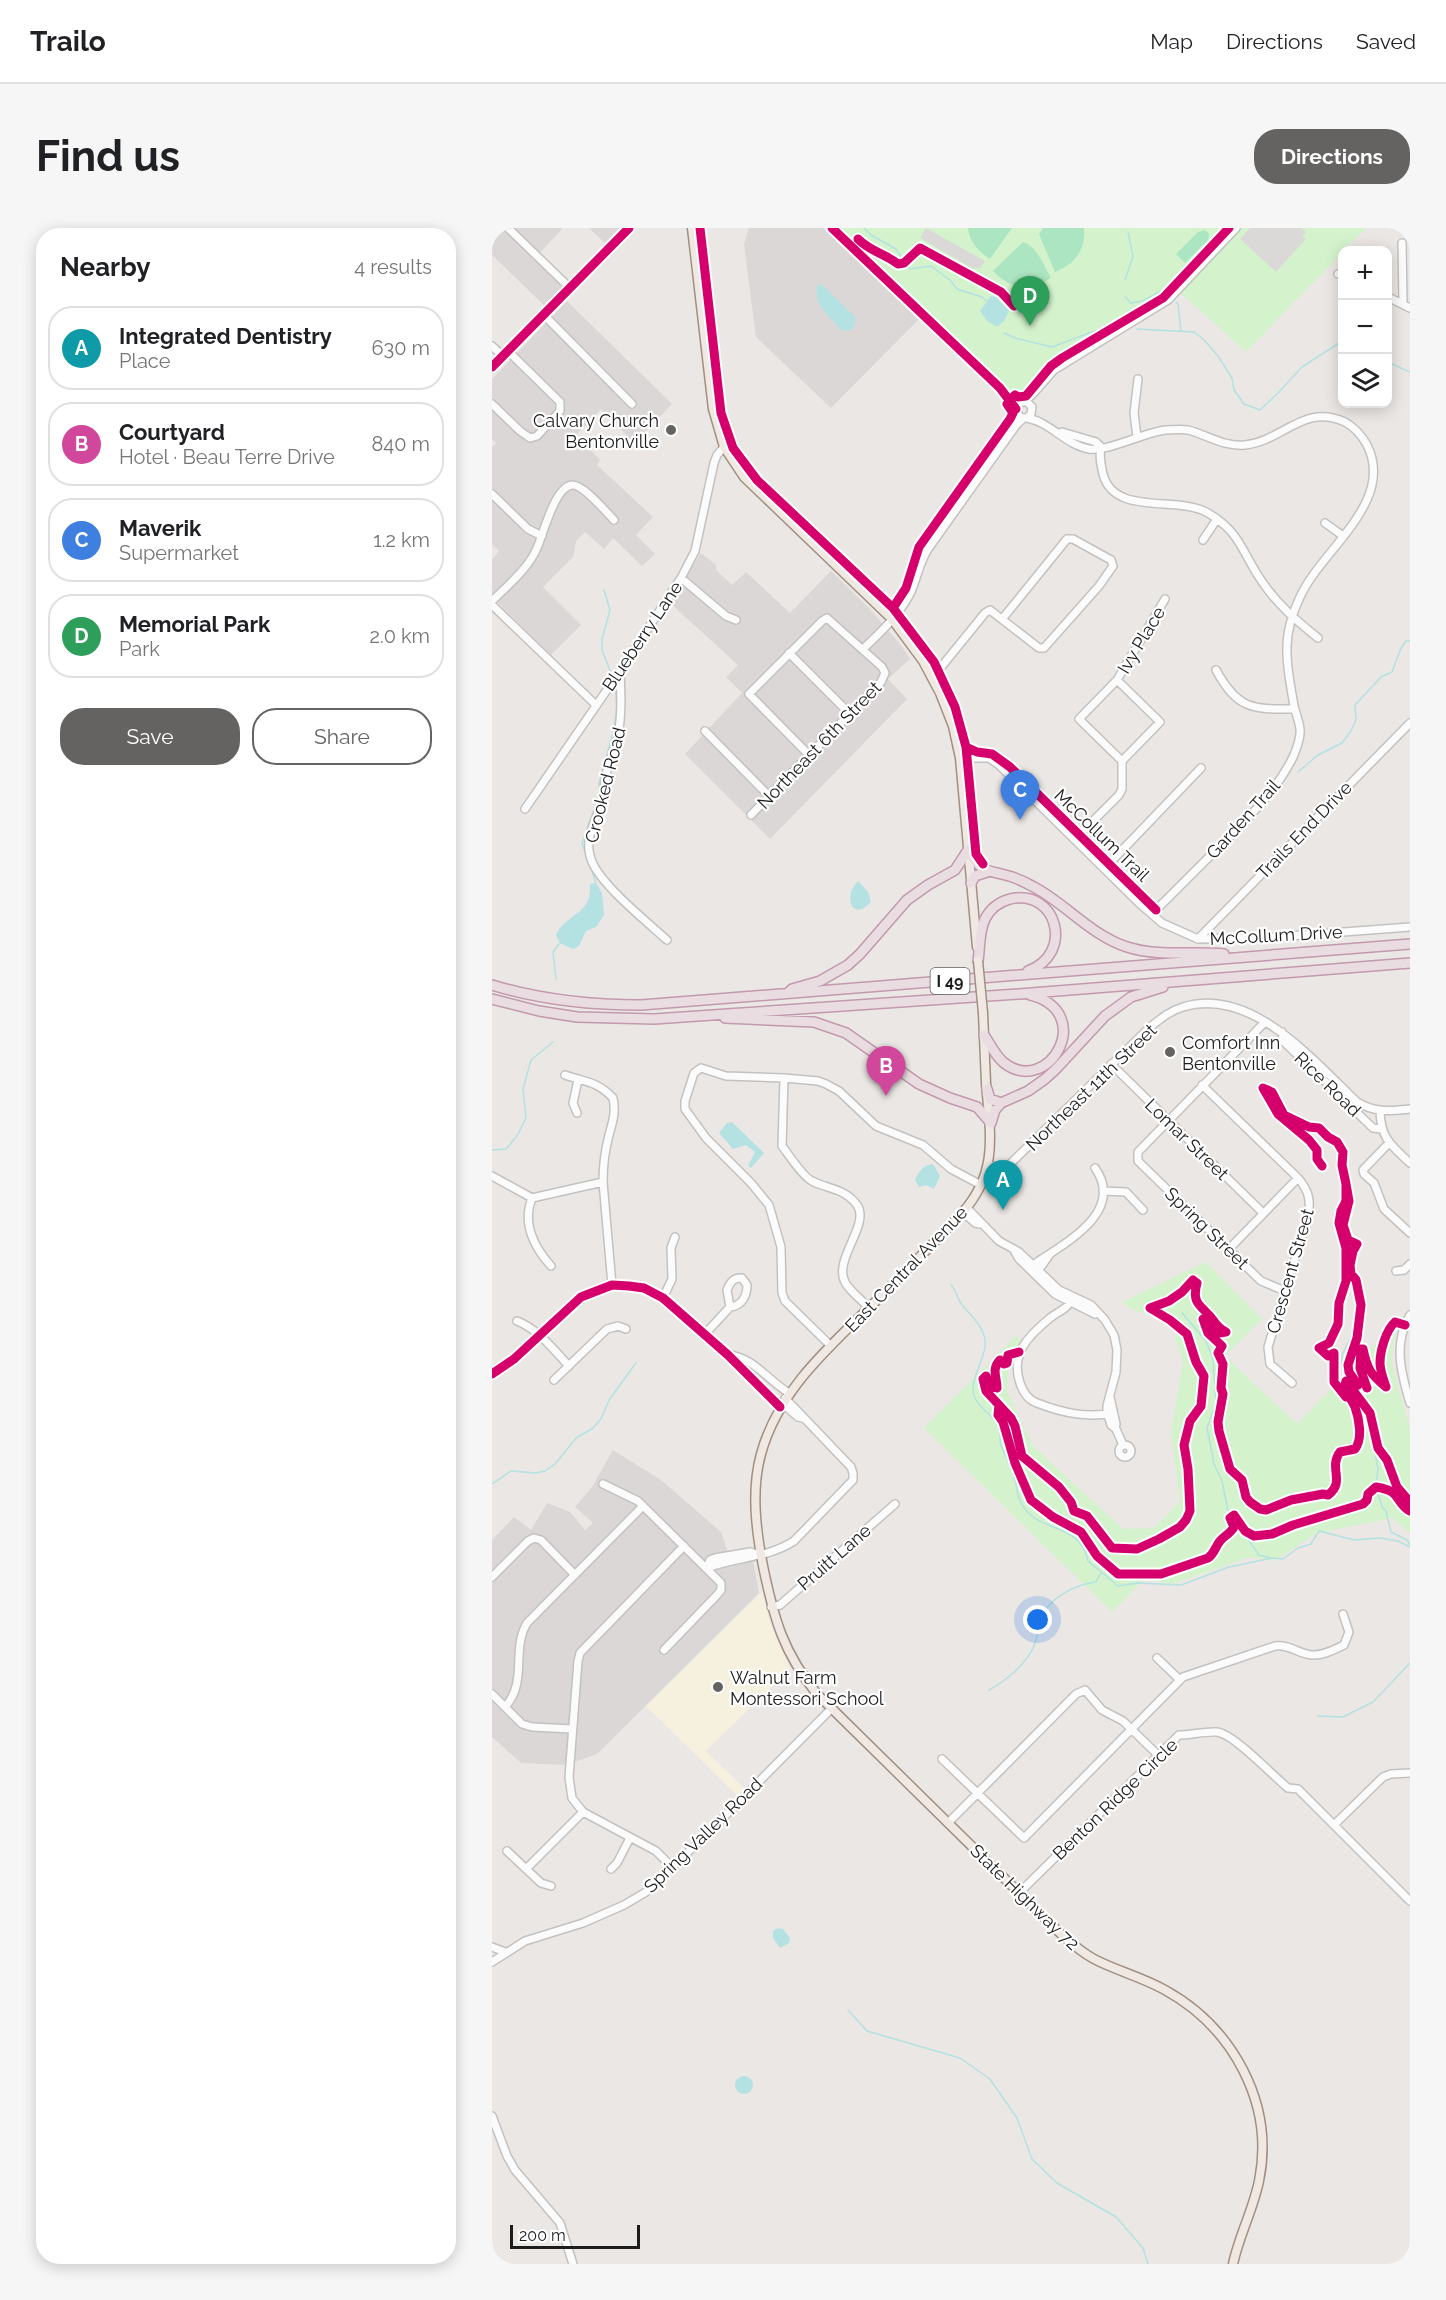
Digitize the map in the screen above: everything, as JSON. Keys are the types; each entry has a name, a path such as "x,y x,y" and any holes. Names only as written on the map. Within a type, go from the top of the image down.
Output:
{"highway":[{"path":"784,995 792,989 820,981 848,965 908,900 928,885 956,870 969,855 987,872"},
{"path":"971,883 975,876 987,872 1008,875 1035,888 1104,936 1129,948 1154,952 1251,957"},
{"path":"978,961 982,927 990,911 1006,900 1030,899 1042,905 1053,918 1056,941 1044,961 1031,970 1015,975"},
{"name":"I 49","path":"492,985 554,1000 604,1005 641,1005 1410,944"},
{"name":"I 49","path":"492,999 539,1011 577,1017 630,1019 1019,994 1410,963"},
{"path":"991,1123 995,1110 1001,1103 1028,1091 1045,1079 1106,1016 1131,997 1150,990 1210,978"},
{"path":"984,1035 1001,1060 1016,1069 1029,1070 1041,1067 1056,1055 1064,1038 1064,1027 1060,1016 1053,1006 1044,1000 1019,994"},
{"path":"718,1014 726,1019 814,1022 846,1033 919,1084 977,1107 991,1123"},
{"path":"987,1089 990,1099 1001,1103"}],"main road":[{"name":"East Central Avenue","path":"692,228 713,409 724,447 744,477 892,619 909,639 933,677 950,719 960,758 991,1123 991,1153 988,1165 981,1185 965,1210 831,1346 784,1400 768,1432 757,1473 756,1508 761,1555 775,1619"},
{"name":"State Highway 72","path":"775,1619 798,1671 831,1709 1078,1949 1100,1962 1163,1988 1209,2022 1228,2045 1244,2069 1255,2096 1261,2123 1262,2153 1258,2184 1233,2264"}],"street":[{"path":"508,228 570,288"},
{"path":"492,367 629,228"},
{"path":"832,228 1000,388 1016,410 1017,415 1036,421 1077,446 1095,450 1101,447"},
{"path":"913,586 911,582 919,554 1013,421 1022,401 1061,365 1168,300 1236,228"},
{"path":"1402,243 1403,303"},
{"path":"1392,299 1410,308"},
{"path":"544,315 632,404"},
{"path":"492,346 505,354 560,402 561,407 559,414 537,436 530,438 492,404"},
{"path":"810,756 749,694 822,621 828,618 863,650 892,619 913,586 928,549 1017,424 1026,418 1045,380"},
{"path":"1137,437 1134,413 1138,380"},
{"path":"1000,388 1028,402 1032,408 1067,435 1096,442 1101,447 1100,461 1104,479 1115,494 1142,502 1189,506 1205,512 1229,528 1241,543 1261,581 1276,602 1318,638"},
{"name":"Garden Trail","path":"1101,447 1163,430 1187,430 1229,445 1243,445 1274,437 1293,424 1311,417 1345,422 1364,440 1371,453 1374,476 1370,496 1300,595 1292,617 1287,646 1295,709 1300,729 1293,756 1275,786 1152,914"},
{"name":"Blueberry Lane","path":"525,808 621,671 681,578 695,551 714,463 724,447"},
{"path":"596,705 492,603 530,561 558,496 571,485 581,487 614,520"},
{"path":"492,494 528,529 542,536"},
{"path":"1203,540 1217,519"},
{"path":"1325,523 1343,536"},
{"path":"933,677 985,613 990,610 1039,648 1044,648 1099,586 1113,566 1109,558 1070,538 1003,618"},
{"path":"681,578 726,616 736,620"},
{"name":"Ivy Place","path":"1122,761 1079,719 1117,680 1165,599"},
{"name":"Northeast 6th Street","path":"751,815 881,682 885,673 882,667 863,650"},
{"path":"789,653 850,714"},
{"path":"1216,670 1237,699 1257,709 1295,709"},
{"name":"Crooked Road","path":"621,671 622,711 618,739 608,766 601,806 590,830 589,850 593,865 604,879 667,940"},
{"path":"1075,839 1119,795 1122,789 1122,761 1160,722 1117,680"},
{"name":"Trails End Drive","path":"1198,939 1410,723"},
{"path":"705,731 769,796"},
{"name":"McCollum Drive","path":"960,758 989,758 999,765 1162,923 1198,939 1277,937 1410,927"},
{"path":"1105,868 1201,768"},
{"name":"Northeast 11th Street","path":"988,1165 1000,1168 1008,1166 1148,1029 1181,1007 1200,1002 1232,1006 1282,1032 1357,1102 1366,1107 1380,1111 1410,1109"},
{"path":"1168,1121 1264,1023"},
{"name":"Rice Road","path":"1282,1032 1283,1041 1373,1128 1382,1129"},
{"name":"Lomar Street","path":"1112,1064 1263,1213"},
{"path":"831,1346 785,1301 782,1293 781,1247 769,1205 751,1183 706,1138 685,1109 685,1101 694,1073 701,1068 726,1076 784,1078 818,1081 826,1084 839,1091 876,1126 923,1145 951,1169 981,1185"},
{"path":"565,1075 592,1082 604,1088 613,1098 614,1121 608,1142 603,1182 612,1285"},
{"path":"784,1078 782,1146 810,1180 840,1191 858,1206 860,1214 858,1226 843,1265 843,1275 846,1283 869,1308"},
{"path":"577,1113 573,1103 578,1080"},
{"name":"Crescent Street","path":"1202,1085 1306,1187 1311,1204 1270,1336 1268,1358 1274,1368 1292,1383"},
{"name":"Rice Road","path":"1380,1111 1382,1129 1389,1143 1410,1164"},
{"name":"Spring Street","path":"1168,1121 1138,1152 1138,1161 1261,1281 1285,1291"},
{"path":"1389,1143 1363,1170 1374,1183 1384,1209 1410,1233"},
{"path":"1036,1268 1050,1254 1076,1237 1092,1221 1103,1191 1102,1182 1095,1168"},
{"path":"492,1176 532,1198 603,1182"},
{"path":"1229,1249 1298,1178"},
{"path":"1103,1191 1125,1192 1143,1210"},
{"path":"532,1198 528,1210 529,1227 535,1244 552,1266"},
{"path":"965,1210 975,1223 980,1224 1015,1252 1019,1252 1059,1290 1100,1315 1114,1335 1117,1350 1116,1372 1110,1397 1110,1411 1123,1445"},
{"path":"663,1298 672,1280 671,1248 675,1237"},
{"path":"1015,1252 1019,1259 1051,1290 1072,1299"},
{"path":"1396,1271 1404,1270 1410,1264"},
{"path":"492,1374 514,1359 574,1302 592,1291 612,1285 644,1288 663,1298 728,1355 799,1411 802,1418 851,1467 854,1473 853,1480 794,1541 784,1548 761,1555 750,1552 715,1558 710,1560 707,1568"},
{"path":"1072,1299 1066,1308 1041,1326 1023,1345 1018,1356 1018,1379 1022,1391 1032,1401 1069,1414 1099,1416 1110,1411"},
{"path":"705,1334 730,1307"},
{"path":"1409,1318 1400,1346 1399,1359 1410,1403"},
{"path":"517,1321 525,1324 540,1336 569,1366"},
{"path":"554,1380 608,1329 618,1326 627,1329"},
{"path":"728,1355 737,1355 750,1360 777,1386 784,1400"},
{"path":"603,1484 638,1501 721,1583 721,1590 664,1650"},
{"name":"Pruitt Lane","path":"771,1606 780,1605 895,1504"},
{"path":"505,1707 514,1698 517,1689 522,1632 527,1623 643,1506"},
{"path":"492,1577 528,1541 534,1538 541,1540 575,1575"},
{"path":"673,1868 656,1851 583,1812 572,1798 569,1787 580,1653 684,1546"},
{"path":"942,1759 1024,1838 1183,1677 1275,1646 1287,1647 1315,1656 1333,1650 1344,1645 1349,1632 1343,1614"},
{"path":"1157,1658 1180,1680"},
{"path":"948,1822 1076,1694 1085,1690 1102,1710 1123,1721 1159,1756"},
{"path":"492,1694 522,1724 532,1727 572,1729"},
{"name":"Spring Valley Road","path":"492,1962 505,1952 536,1936 583,1923 624,1905 646,1892 673,1868 831,1709"},
{"name":"Benton Ridge Circle","path":"1019,1893 1179,1735 1216,1732 1225,1734 1288,1788 1298,1789 1410,1901"},
{"path":"1335,1824 1383,1777 1410,1773"},
{"path":"526,1869 583,1812"},
{"path":"611,1869 617,1863 630,1838"},
{"path":"507,1851 542,1883 550,1886"},
{"path":"492,1947 505,1952"},
{"path":"492,2116 507,2156 515,2170 560,2223 573,2264"}],"shaded area":[{"path":"492,228 563,228 535,258 565,289 547,308 492,255"},
{"path":"589,228 623,228 606,244"},
{"path":"749,228 823,228 919,319 831,408 756,337 744,244"},
{"path":"926,228 985,261 980,268 972,268 920,238"},
{"path":"1250,228 1301,228 1306,232 1302,236 1306,239 1276,272 1240,239"},
{"path":"567,301 672,404 634,443 601,409 576,435 600,460 597,465 653,517 636,535 655,554 642,566 613,538 604,549 585,532 576,541 573,557 543,587 581,625 551,655 492,597 492,560 499,551 492,544 492,447 496,443 492,439 492,379"},
{"path":"701,553 716,565 716,570 732,585 746,572 790,613 831,571 869,608 910,659 888,679 907,699 770,839 685,754 742,693 726,677 738,665 670,603"},
{"path":"613,1450 661,1480 721,1532 732,1565 753,1561 759,1593 597,1754 566,1765 521,1763 492,1737 492,1540 514,1517 531,1530 547,1503 570,1512 585,1530 593,1523 575,1507 592,1487"},
{"name":"Walnut Farm Montessori School","path":"762,1592 770,1622 790,1669 706,1751 747,1791 740,1798 646,1706"}],"green space":[{"path":"838,228 1367,228 1347,246 1338,246 1338,257 1246,352 1175,288 1162,299 1053,365 1029,394 1020,399"},
{"path":"968,228 1012,228 990,259 975,246"},
{"path":"1043,228 1084,228 1083,243 1078,255 1068,265 1055,272 1039,234"},
{"path":"1205,230 1209,234 1208,240 1185,263 1176,254 1198,232"},
{"path":"1023,242 1036,252 1051,278 1035,285 1020,287 1006,282 993,271"},
{"path":"1206,1262 1262,1319 1225,1356 1297,1424 1398,1321 1392,1364 1410,1429 1410,1534 1393,1518 1317,1533 1274,1561 1250,1557 1172,1584 1144,1579 1112,1612 924,1428 1016,1336 1021,1340 1009,1353 1007,1391 1032,1445 1123,1529 1154,1528 1180,1501 1171,1433 1183,1361 1175,1338 1179,1334 1174,1329 1158,1317 1134,1310 1122,1302"}],"water":[{"path":"818,285 822,285 855,317 852,329 846,331 840,329 823,309 817,298"},
{"path":"991,296 996,297 1009,310 1005,320 997,327 987,321 980,311"},
{"path":"858,881 868,892 871,902 859,910 855,909 850,900 853,888"},
{"path":"596,883 602,893 604,915 596,927 586,931 579,946 573,949 560,943 556,935 566,922 583,908 590,894 590,884"},
{"path":"732,1122 764,1153 751,1168 748,1166 755,1152 746,1145 733,1149 719,1133 727,1123"},
{"path":"933,1164 940,1176 934,1189 926,1185 919,1187 915,1179 924,1167"},
{"path":"778,1928 783,1929 790,1938 789,1943 780,1948 773,1938 773,1931"},
{"path":"744,2076 750,2079 753,2085 750,2091 744,2094 738,2091 735,2085 738,2079"}],"waterway":[{"path":"864,228 871,235 896,249 910,269 931,266 950,280 957,289 982,297 986,301"},
{"path":"1125,280 1133,256 1128,232"},
{"path":"1125,297 1131,303 1142,301 1163,290 1166,291"},
{"path":"1176,302 1181,330"},
{"path":"1137,329 1194,332 1218,356 1232,378 1234,390 1244,404 1260,410 1302,367 1338,344"},
{"path":"1004,333 1052,347 1097,330"},
{"path":"1392,364 1410,372"},
{"path":"604,590 610,610 602,639 602,650 612,676"},
{"path":"1298,772 1318,755 1342,743 1356,720 1355,705 1381,677 1392,672 1401,648 1406,641 1410,641"},
{"path":"586,855 582,843 599,796 599,783 614,729 617,707 615,685"},
{"path":"590,865 596,883"},
{"path":"556,979 553,952 560,943"},
{"path":"492,1150 506,1149 517,1136 526,1118 523,1089 531,1060 553,1042"},
{"path":"1353,1283 1356,1315 1351,1337 1342,1355 1345,1381 1368,1417 1378,1468 1376,1487 1382,1507 1386,1511 1391,1532 1407,1540 1410,1545"},
{"path":"951,1285 960,1303 984,1335 985,1347 974,1380 974,1397 997,1423 1001,1446 1016,1482 1019,1498 1026,1510 1035,1518 1076,1539 1083,1548 1088,1561 1118,1586 1137,1583 1181,1585 1229,1567 1272,1558 1283,1559 1298,1548 1311,1544 1319,1531 1354,1540 1380,1538 1398,1541 1410,1547"},
{"path":"1182,1313 1206,1341 1213,1359 1216,1403 1207,1428 1214,1464 1222,1481 1228,1511 1259,1555 1270,1558"},
{"path":"492,1484 511,1471 536,1473 545,1471 555,1464 577,1437 592,1429 601,1419 609,1400 636,1363"},
{"path":"989,1690 1001,1683 1024,1662 1036,1641 1043,1615 1052,1602 1073,1588 1096,1582 1101,1573"},
{"path":"1318,1716 1343,1717 1373,1702 1410,1663"},
{"path":"848,2010 867,2031 960,2058 990,2079 1017,2118 1032,2159 1057,2183 1116,2217 1143,2248 1148,2264"}],"cycle path":[{"path":"492,367 629,228"},
{"path":"700,228 721,413 733,448 757,480 893,608 934,662 955,707 966,747 976,854 983,864"},
{"path":"832,228 1000,388 1016,409"},
{"path":"893,608 906,588 919,547 1010,419 1013,413 1007,404 1015,395 1026,396 1051,366 1062,358 1163,298 1229,228"},
{"path":"858,239 898,264 904,263 920,248 1001,292 1014,306"},
{"name":"McCollum Trail","path":"966,747 977,752 992,754 1010,767 1156,910"},
{"path":"1322,1166 1317,1159 1317,1150 1309,1140 1278,1114 1263,1088 1272,1092 1284,1115 1309,1127 1319,1128 1337,1142 1343,1152 1342,1165 1346,1184"},
{"path":"1346,1397 1334,1382 1334,1353 1328,1356 1319,1348 1329,1343 1338,1324 1339,1303 1346,1281 1346,1248 1339,1223 1346,1201 1346,1184 1349,1201 1343,1225 1348,1240 1357,1244 1350,1265 1351,1274 1356,1280 1361,1305 1357,1338 1348,1365 1349,1372 1358,1385 1356,1383"},
{"path":"1410,1502 1397,1487 1387,1460 1378,1448 1370,1413 1346,1381 1346,1391 1358,1417 1359,1440 1355,1449 1340,1452 1336,1464 1337,1480 1333,1490 1328,1495 1291,1500 1266,1510 1250,1502 1246,1497 1242,1480 1230,1469 1219,1431 1223,1364 1218,1353 1222,1346 1208,1333 1203,1319 1206,1319 1219,1333 1226,1332 1217,1326 1199,1304 1195,1296 1197,1283 1193,1280 1169,1301 1150,1308 1187,1334 1196,1362 1204,1376 1201,1406 1190,1421 1184,1445 1188,1469 1190,1511 1180,1527 1137,1549 1112,1548 1087,1516 1074,1511 1071,1502 1059,1487 1022,1456 1015,1426 999,1405 998,1415 1003,1422 1015,1463 1031,1500 1053,1517 1081,1532 1097,1556 1118,1574 1161,1574 1208,1558 1234,1527 1230,1518 1234,1515 1245,1531 1254,1536 1272,1534 1293,1525 1363,1504 1368,1494 1376,1487 1390,1491 1410,1511"},
{"path":"492,1374 514,1359 581,1297 612,1285 629,1286 644,1288 663,1298 728,1355 780,1407"},
{"path":"1367,1388 1360,1368 1361,1349 1363,1349 1370,1371 1386,1387 1380,1363 1384,1341 1395,1322 1405,1325"},
{"path":"999,1405 986,1391 983,1379 986,1376 990,1386 997,1388 995,1370 997,1363 1000,1360 1004,1364 1007,1363 1008,1355 1019,1352"}],"place":[{"name":"Memorial Park","path":"1030,326"},
{"name":"Calvary Church Bentonville","path":"671,430"},
{"name":"Maverik","path":"1020,820"},
{"name":"Comfort Inn Bentonville","path":"1170,1052"},
{"name":"Courtyard","path":"886,1096"},
{"name":"Integrated Dentistry","path":"1003,1210"},
{"name":"Walnut Farm Montessori School","path":"718,1687"}]}
